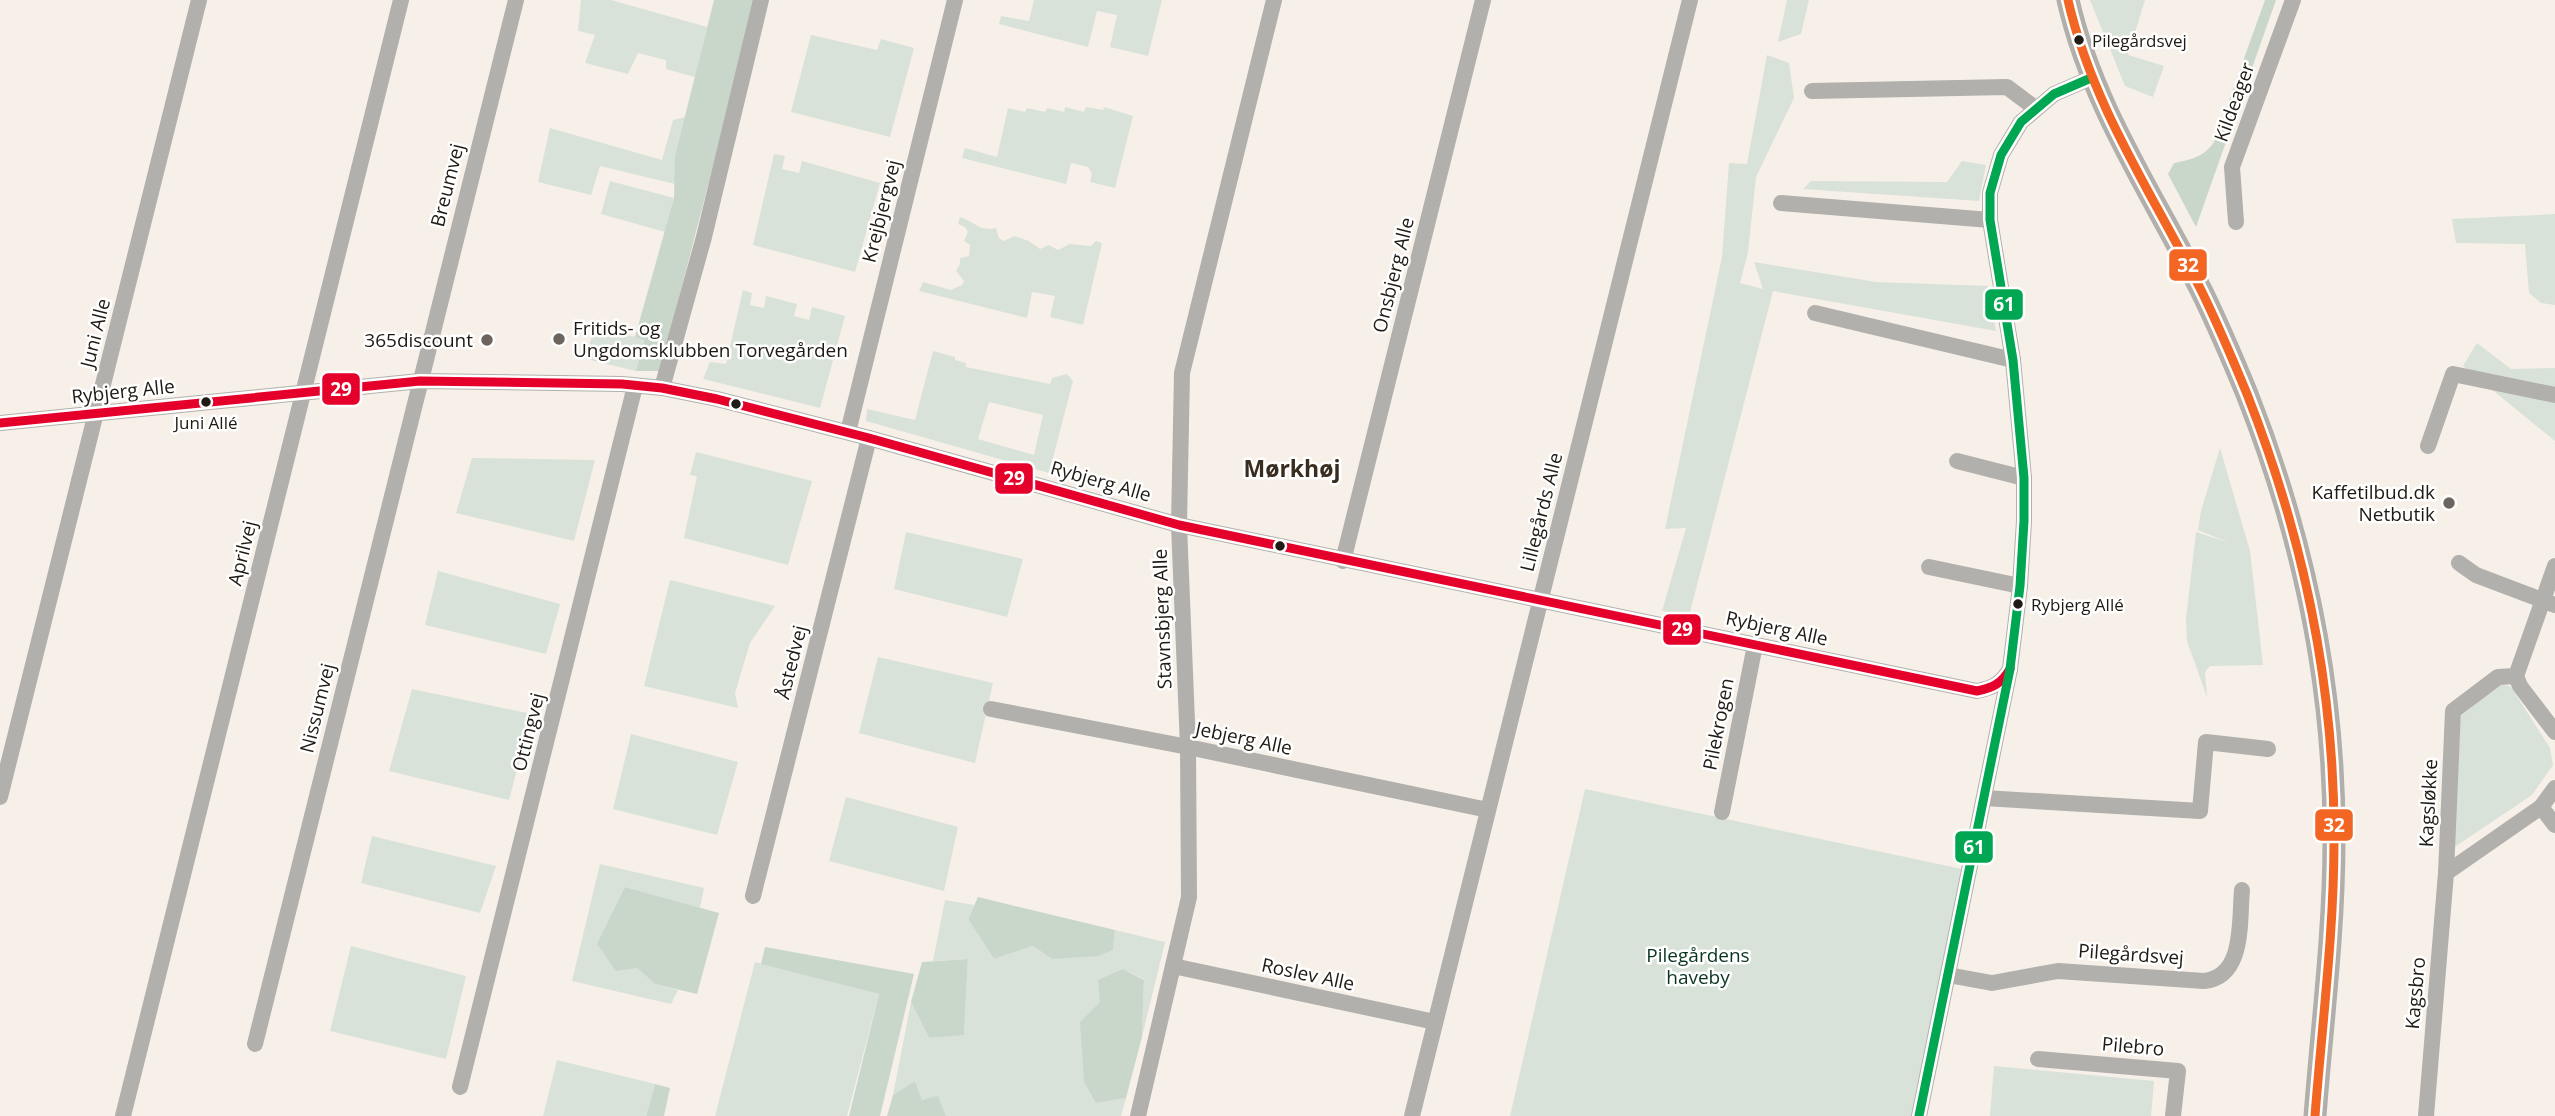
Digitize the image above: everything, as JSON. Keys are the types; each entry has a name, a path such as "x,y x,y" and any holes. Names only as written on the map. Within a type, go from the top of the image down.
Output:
{"street":[{"name":"Juni Alle","path":"0,797 199,0"},
{"name":"Aprilvej","path":"123,1116 401,0"},
{"name":"Breumvej","path":"420,381 516,0"},
{"path":"662,388 704,237 761,0"},
{"name":"Krejbjergvej","path":"848,432 955,0"},
{"name":"Stavnsbjerg Alle","path":"1138,1116 1189,897 1188,747 1179,525 1182,373 1275,0"},
{"name":"Onsbjerg Alle","path":"1343,561 1483,0"},
{"name":"Lillegårds Alle","path":"1412,1116 1690,0"},
{"path":"2068,0 2091,78 2116,132 2202,293 2247,394 2276,474 2304,572 2319,648 2330,733 2334,839 2333,891 2315,1116"},
{"name":"Kildeager","path":"2236,222 2232,167 2293,0"},
{"path":"1919,1116 2010,669 2020,586 2024,478 2013,360 1990,220 1990,193 2000,155 2021,122 2054,94 2091,78"},
{"path":"1812,91 2007,87 2035,108"},
{"path":"1781,203 1990,220"},
{"path":"1815,313 2013,360"},
{"path":"2428,446 2453,374 2555,395"},
{"name":"Rybjerg Alle","path":"0,424 420,381 662,388 848,432 1179,525 1343,561 1978,691 1991,688 2004,680 2010,669"},
{"name":"Nissumvej","path":"256,1044 420,381"},
{"name":"Ottingvej","path":"460,1087 635,386"},
{"name":"Åstedvej","path":"753,896 869,438"},
{"path":"1957,461 2024,478"},
{"path":"2459,563 2476,575 2548,603"},
{"path":"2555,566 2548,603 2516,676 2520,686 2555,732"},
{"path":"1929,567 2020,586"},
{"name":"Pilekrogen","path":"1722,812 1755,645"},
{"name":"Kagsløkke","path":"2446,873 2453,711 2498,677 2516,676"},
{"name":"Jebjerg Alle","path":"991,709 1488,810"},
{"path":"1983,798 2200,811 2206,742 2268,749"},
{"name":"Kagsløkke","path":"2446,873 2541,807 2555,788"},
{"path":"2541,807 2555,825"},
{"name":"Kagsbro","path":"2426,1116 2446,873"},
{"name":"Pilegårdsvej","path":"1948,975 1992,984 2058,971 2217,980 2229,970 2236,953 2242,890"},
{"name":"Roslev Alle","path":"1173,966 1435,1022"},
{"name":"Pilebro","path":"2038,1059 2178,1071 2173,1116"}],"green space":[{"path":"581,0 611,0 707,27 695,77 666,69 666,60 638,53 628,74 585,63 595,35 578,31"},
{"path":"714,0 756,0 660,371 636,371 644,340 635,337 674,198 675,156"},
{"path":"1034,0 1162,0 1148,56 1110,47 1117,15 1097,11 1088,47 999,24 1001,16 1029,21"},
{"path":"1787,0 1809,0 1801,34 1778,42"},
{"path":"2090,0 2145,0 2128,55 2164,66 2153,97 2125,86"},
{"path":"2265,0 2276,0 2196,227 2168,174 2174,163 2201,154 2214,142"},
{"path":"811,35 877,50 881,39 914,48 890,137 791,112"},
{"path":"1767,55 1789,63 1794,98 1756,177 1748,252 1740,283 1763,289 1754,262 1876,282 1988,286 1996,331 1773,291 1689,616 1662,611 1686,528 1665,529 1722,257 1729,163 1747,164"},
{"path":"1065,107 1084,112 1086,107 1103,110 1104,107 1133,116 1115,188 1090,182 1092,173 1088,167 1071,163 1066,184 962,158 965,148 997,157 1008,108 1025,112 1027,108 1045,112 1047,108 1064,112"},
{"path":"685,117 675,156 675,184 600,166 591,195 538,182 550,128 662,160 673,120"},
{"path":"774,154 785,156 782,169 799,173 802,161 880,183 855,272 753,245"},
{"path":"1962,161 1986,165 1979,201 1803,189 1811,181 1947,182"},
{"path":"610,181 674,198 665,232 601,214"},
{"path":"2555,214 2555,305 2541,303 2529,293 2525,244 2456,243 2452,219"},
{"path":"960,217 982,228 996,228 999,238 1004,241 1014,236 1029,241 1040,249 1049,245 1058,250 1070,244 1091,246 1096,241 1102,243 1083,325 1050,317 1055,296 1032,292 1027,318 919,291 923,282 951,290 962,285 964,281 956,271 960,258 969,256 970,245 964,241 968,232 958,224"},
{"path":"743,290 752,293 750,305 764,308 766,296 797,304 794,316 809,320 812,307 845,316 820,408 703,379 710,362 726,364"},
{"path":"594,327 644,339 636,371 586,359"},
{"path":"2477,343 2511,369 2555,368 2555,441 2463,366"},
{"path":"933,351 955,357 955,360 966,363 966,367 1050,384 1052,378 1067,374 1073,381 1049,473 866,421 867,409 915,420","holes":["989,402 1043,415 1034,455 978,439"]},
{"path":"2220,448 2250,551 2263,665 2210,666 2205,672 2207,697 2187,641 2186,619 2196,532 2230,543 2198,530"},
{"path":"696,452 812,481 788,565 684,538 697,476 690,475"},
{"path":"472,458 595,460 574,541 456,513"},
{"path":"906,532 1023,559 1007,617 894,589"},
{"path":"438,571 560,604 546,654 425,625"},
{"path":"670,580 775,606 750,643 735,693 738,708 644,686"},
{"path":"878,657 993,683 975,763 859,733"},
{"path":"2500,683 2511,687 2550,748 2553,765 2532,795 2453,848 2461,716"},
{"path":"412,689 532,714 509,800 389,771"},
{"path":"631,734 738,762 717,835 613,809"},
{"name":"Pilegårdens haveby","path":"1585,789 1962,869 1911,1116 1510,1116"},
{"path":"846,797 958,827 944,891 829,861"},
{"path":"372,836 496,866 480,913 361,883"},
{"path":"600,864 704,888 700,908 625,887 637,968 655,984 678,990 671,1004 572,981"},
{"path":"625,887 719,913 697,994 655,984 637,968 616,971 597,944"},
{"path":"978,897 1115,930 1113,950 1098,956 1052,959 1033,946 994,959 968,919"},
{"path":"945,900 974,905 968,919 994,959 1033,946 1052,959 1113,950 1115,930 1165,942 1142,1037 1144,979 1123,969 1101,1002 1096,1103 1126,1098 1121,1116 946,1116 938,1097 922,1100 915,1081 893,1095 911,1002 929,1038 964,1034 968,959 933,961"},
{"path":"351,946 466,976 446,1059 330,1031"},
{"path":"765,947 914,974 880,1116 849,1116 879,994 761,964"},
{"path":"968,959 964,1035 929,1038 911,1002 922,962"},
{"path":"755,962 879,994 847,1116 715,1116"},
{"path":"1123,969 1144,980 1142,1037 1126,1098 1096,1103 1084,1082 1080,1022 1100,1002 1098,980"},
{"path":"557,1060 655,1084 646,1116 543,1116"},
{"path":"1994,1066 2154,1081 2151,1116 1990,1116"},
{"path":"915,1081 922,1100 938,1096 946,1116 887,1116 893,1095"},
{"path":"655,1084 670,1088 664,1116 646,1116"}],"transit line":[{"name":"32","path":"2068,0 2092,77 2108,114 2202,292 2247,394 2284,502 2312,613 2329,727 2334,841 2330,944 2315,1116"},
{"name":"61","path":"1919,1116 2010,669 2020,586 2024,478 2013,360 1990,220 1990,193 2001,155 2021,122 2054,94 2091,78"},
{"name":"29","path":"0,423 420,381 622,384 662,388 717,399 869,438 1179,525 1977,691 1996,684 2010,669"}],"place":[{"name":"Pilegårdsvej","path":"2079,40"},
{"name":"Fritids- og Ungdomsklubben Torvegården","path":"559,339"},
{"name":"365discount","path":"487,340"},
{"name":"Juni Allé","path":"206,402"},
{"name":"Kaffetilbud.dk Netbutik","path":"2449,503"},
{"name":"Rybjerg Allé","path":"2018,604"}],"district":[{"name":"Mørkhøj","path":"1292,469"}]}
